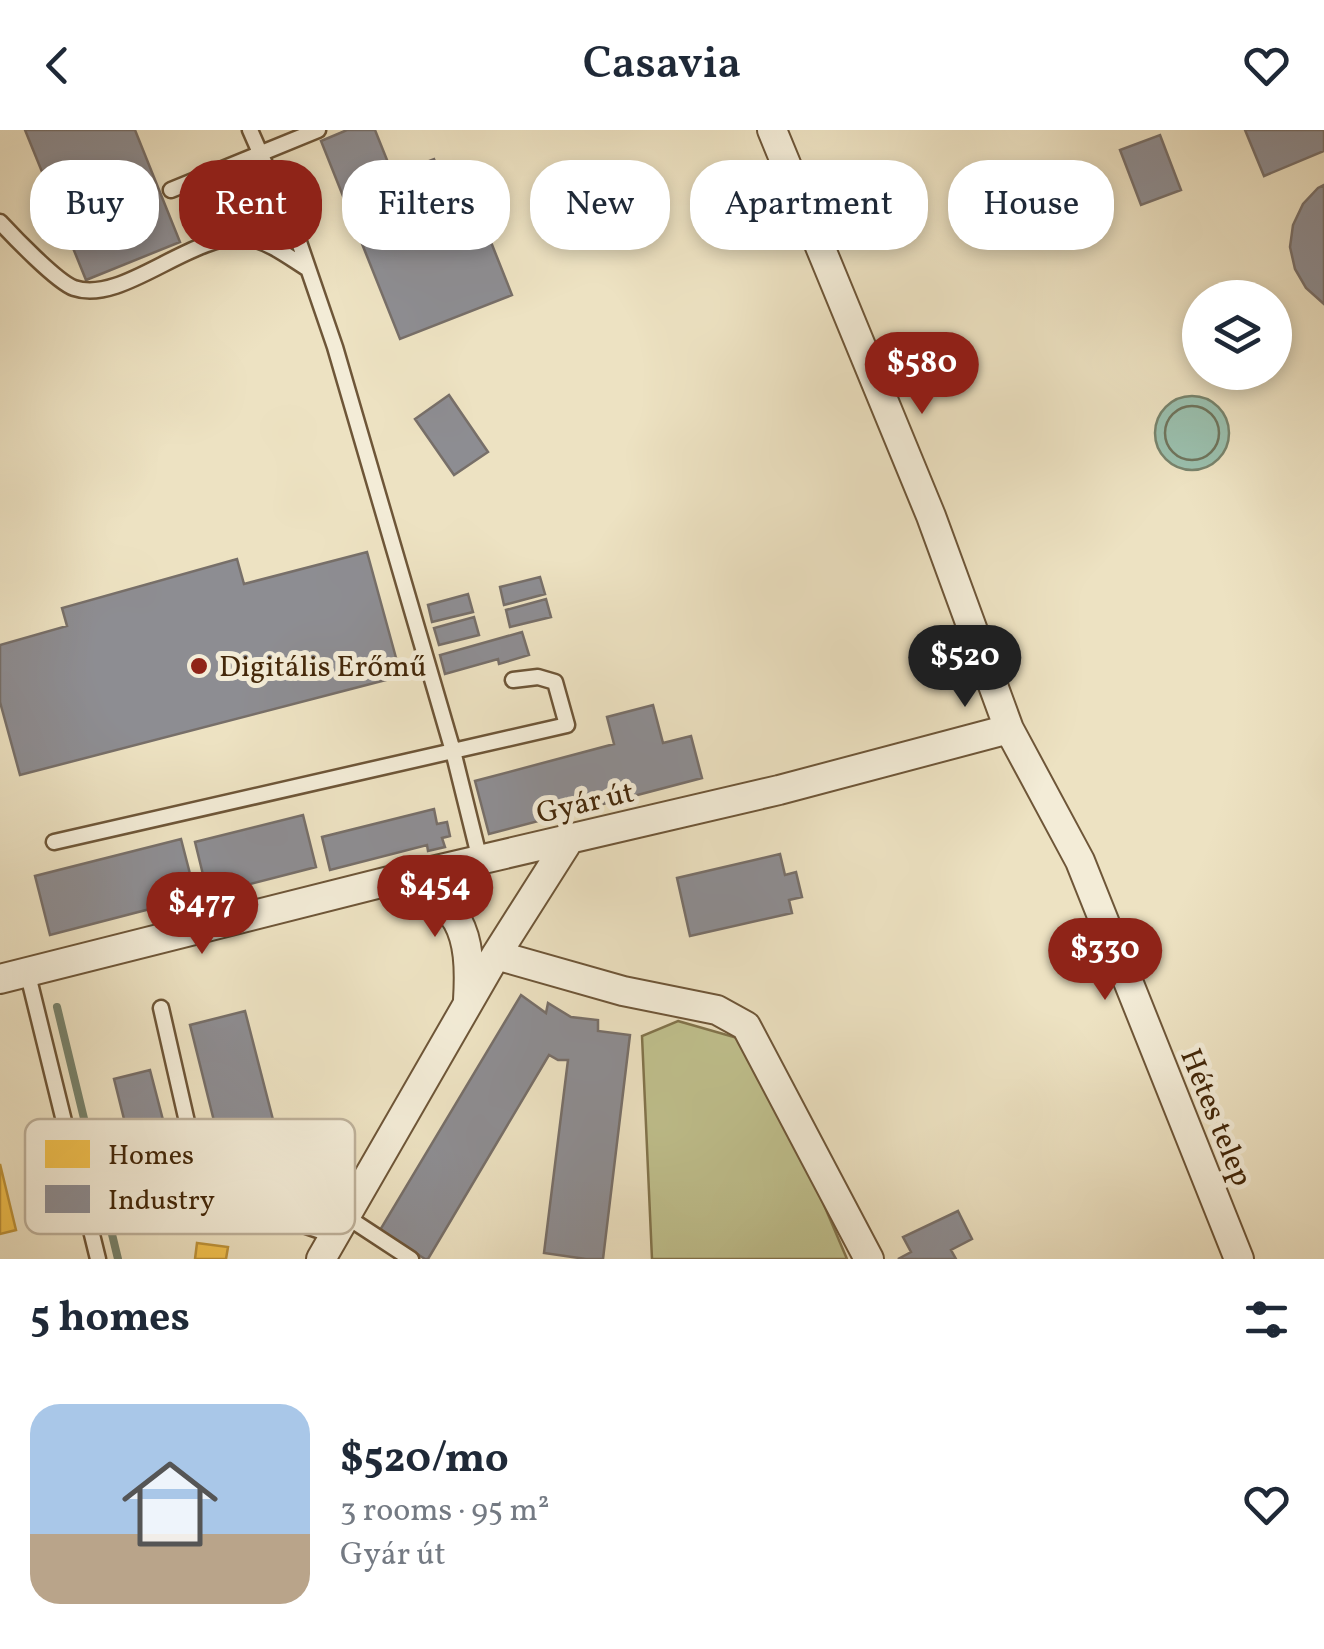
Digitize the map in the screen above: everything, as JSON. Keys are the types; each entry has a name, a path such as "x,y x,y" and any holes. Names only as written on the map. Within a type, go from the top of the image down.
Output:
{"street":[{"name":"Hétes telep","path":"772,130 932,516 1009,729 1080,862 1239,1259"},
{"name":"Gyár út","path":"14,975 389,881 778,790 1009,729"},
{"path":"355,1202 496,955 569,840"},
{"path":"389,881 412,886 442,901 459,924 469,951 468,1004"},
{"path":"496,955 623,991 718,1010 746,1026 868,1259"}],"lane":[{"path":"250,130 264,160"},
{"path":"259,149 267,130"},
{"path":"171,190 259,149 318,130"},
{"path":"0,222 71,288 99,292 195,250"},
{"path":"276,250 308,269"},
{"path":"301,250 335,346 453,751 480,860"},
{"path":"54,842 566,724 555,682 538,676 514,680"},
{"path":"14,975 57,1119"},
{"path":"161,1008 186,1119"},
{"path":"91,1234 98,1259"},
{"path":"335,1237 412,1259"}],"shaded area":[{"path":"678,1021 755,1043 847,1259 652,1259 642,1036"}],"water":[{"path":"1192,396 1218,407 1229,433 1218,459 1192,470 1166,459 1155,433 1166,407"}],"building: Homes":[{"path":"0,1164 16,1230 0,1234"},
{"path":"197,1243 228,1247 226,1259 195,1259"}],"building: Industry":[{"path":"25,130 135,130 147,160 37,160"},
{"path":"347,130 375,130 387,160 342,160 342,194 321,141"},
{"path":"1245,130 1324,130 1324,151 1264,176"},
{"path":"1160,135 1181,190 1141,205 1120,150"},
{"path":"1324,185 1324,304 1306,288 1295,269 1290,247 1293,225 1303,204"},
{"path":"159,190 179,242 86,280 74,250 159,250"},
{"path":"364,250 494,250 512,295 400,339"},
{"path":"449,395 488,452 454,475 415,419"},
{"name":"Digitális Erőmű","path":"367,552 401,676 20,775 0,702 0,645 67,626 62,608 237,559 244,584"},
{"path":"540,577 545,594 504,605 500,587"},
{"path":"468,594 473,612 432,622 428,605"},
{"path":"546,599 551,617 510,627 506,610"},
{"path":"474,617 479,635 439,645 434,628"},
{"path":"522,632 529,655 445,674 440,655"},
{"path":"653,705 663,743 691,736 702,778 489,834 475,781 614,744 607,717"},
{"path":"434,809 437,824 447,822 450,836 442,838 445,847 428,851 427,845 330,870 322,837"},
{"path":"303,815 316,867 208,895 195,842"},
{"path":"181,839 196,897 50,935 35,876"},
{"path":"780,854 785,875 796,872 802,897 789,900 792,913 690,936 677,878"},
{"path":"521,995 546,1013 548,1003 571,1017 598,1020 598,1031 630,1035 603,1259 544,1253 568,1060 549,1055 425,1259 380,1230"},
{"path":"245,1011 273,1119 214,1119 190,1025"},
{"path":"150,1070 163,1119 124,1119 114,1079"},
{"path":"958,1211 972,1239 951,1250 956,1259 898,1259 911,1252 903,1237"}],"waterway":[{"path":"57,1007 84,1119"},
{"path":"112,1234 118,1259"}],"place":[{"name":"Digitális Erőmű","path":"199,666"}]}
